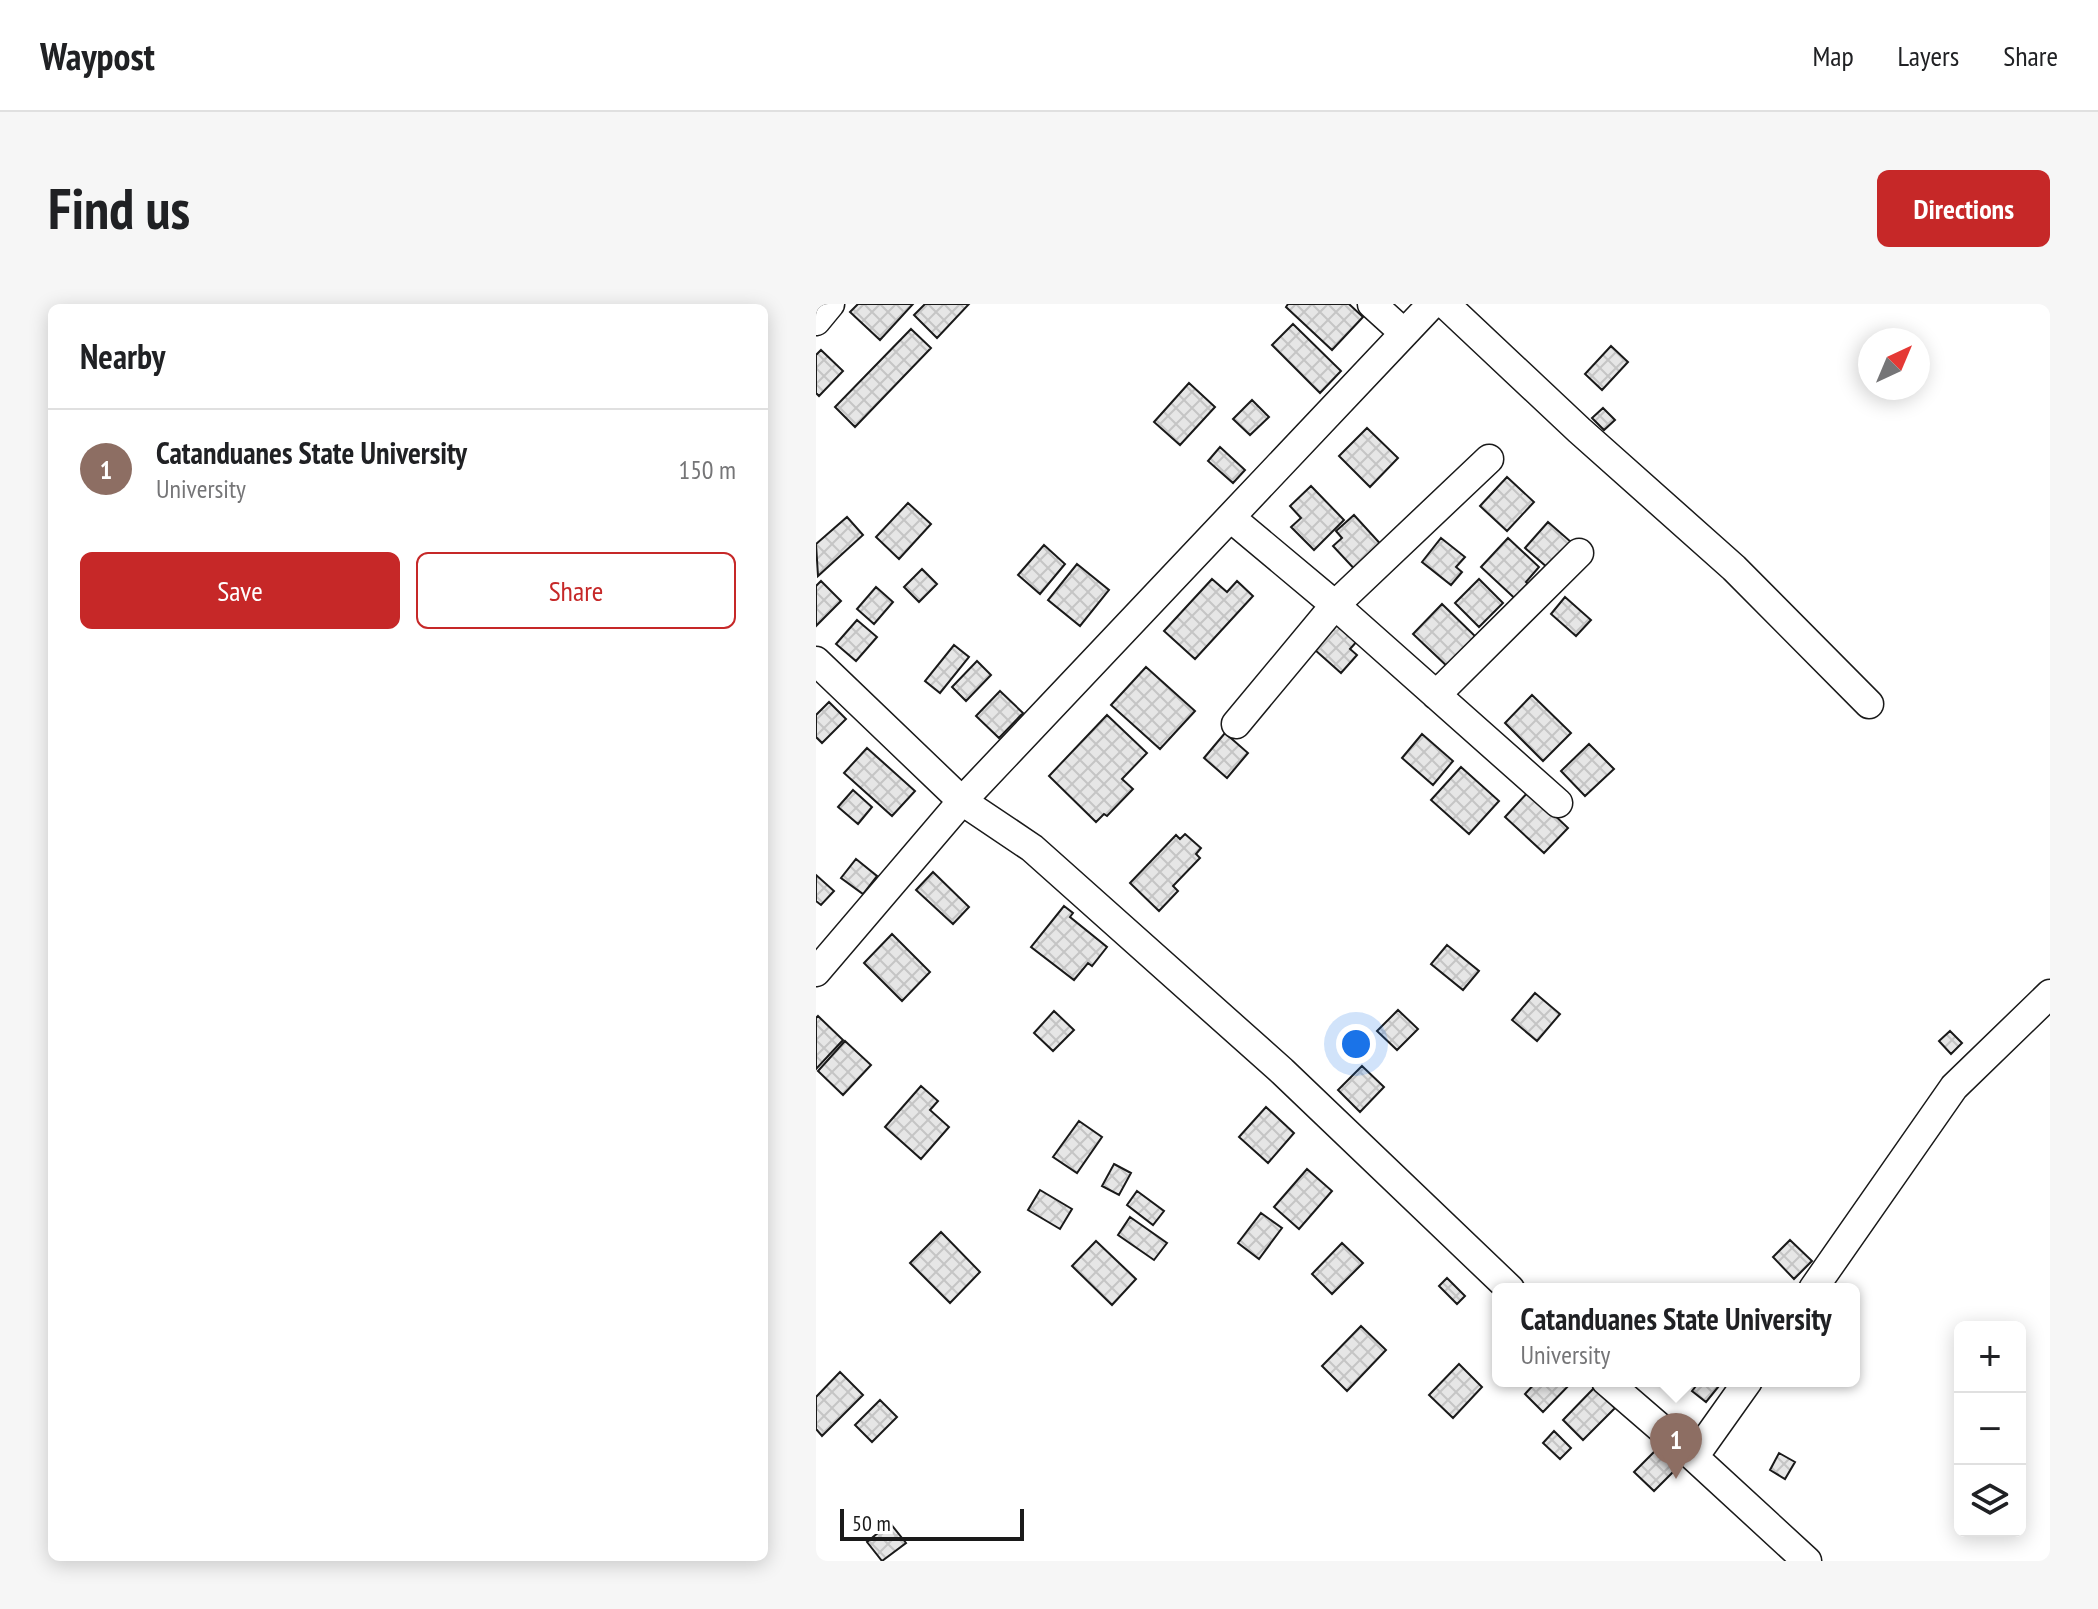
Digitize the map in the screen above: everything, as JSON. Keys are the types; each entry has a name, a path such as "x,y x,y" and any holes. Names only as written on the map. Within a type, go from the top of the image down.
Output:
{"street":[{"path":"816,321 830,304"},
{"path":"1372,304 1404,333"},
{"path":"816,972 962,801 1432,304"},
{"path":"1445,304 1579,430 1734,568 1869,704"},
{"path":"1236,724 1335,605 1489,459"},
{"path":"1231,518 1335,605 1558,803"},
{"path":"1436,695 1579,553"},
{"path":"816,661 962,801 1032,848 1282,1071 1504,1283"},
{"path":"1817,1283 1954,1087 2050,994"},
{"path":"1613,1387 1807,1561"},
{"path":"1694,1457 1744,1387"}],"building":[{"path":"858,304 913,304 880,340 850,312"},
{"path":"925,304 969,304 937,338 914,315"},
{"path":"1288,304 1349,304 1363,317 1332,350 1286,307"},
{"path":"1293,324 1341,371 1320,393 1272,345"},
{"path":"911,329 931,348 855,427 835,407"},
{"path":"1611,346 1628,362 1602,390 1585,374"},
{"path":"821,350 843,371 819,396 816,393 816,355"},
{"path":"1189,383 1215,407 1180,445 1154,422"},
{"path":"1252,400 1269,417 1250,435 1233,419"},
{"path":"1603,408 1615,420 1604,430 1592,418"},
{"path":"1367,428 1398,458 1370,487 1339,456"},
{"path":"1220,447 1245,470 1233,483 1208,461"},
{"path":"1507,477 1534,502 1507,531 1480,506"},
{"path":"1311,486 1344,520 1314,550 1291,527 1301,518 1290,506"},
{"path":"908,503 931,524 899,559 876,537"},
{"path":"1354,515 1386,550 1360,575 1333,546 1342,538 1336,531"},
{"path":"847,517 863,535 818,576 816,544"},
{"path":"1548,522 1571,542 1548,568 1525,548"},
{"path":"1441,538 1465,557 1456,567 1462,572 1451,585 1422,562"},
{"path":"1508,538 1539,567 1526,582 1535,591 1522,605 1481,567"},
{"path":"1044,545 1065,564 1040,594 1018,575"},
{"path":"1077,564 1109,590 1080,626 1048,600"},
{"path":"922,569 937,584 919,602 904,587"},
{"path":"1212,579 1227,592 1237,581 1253,596 1195,659 1164,631"},
{"path":"1479,579 1503,603 1479,627 1455,603"},
{"path":"821,581 841,601 816,626 816,586"},
{"path":"876,587 893,602 874,624 857,609"},
{"path":"1565,597 1591,620 1576,636 1551,614"},
{"path":"1442,604 1478,639 1449,668 1413,634"},
{"path":"857,620 877,637 856,661 836,644"},
{"path":"1340,621 1359,639 1350,649 1357,655 1341,673 1315,650"},
{"path":"954,645 969,657 940,693 925,681"},
{"path":"977,661 991,675 966,701 952,687"},
{"path":"1146,667 1195,711 1160,749 1111,705"},
{"path":"1000,691 1023,713 999,738 976,716"},
{"path":"1532,695 1571,733 1543,761 1505,723"},
{"path":"829,702 846,719 822,743 816,737 816,715"},
{"path":"1107,715 1147,753 1122,779 1133,789 1107,816 1104,814 1096,822 1049,776"},
{"path":"1225,733 1248,753 1227,778 1204,758"},
{"path":"1422,734 1453,761 1433,785 1402,758"},
{"path":"1589,744 1614,769 1585,796 1561,771"},
{"path":"867,748 915,791 892,816 844,773"},
{"path":"1461,767 1499,801 1469,834 1431,800"},
{"path":"853,790 872,807 858,824 838,807"},
{"path":"1529,791 1568,828 1544,853 1505,817"},
{"path":"1185,834 1201,848 1196,854 1200,858 1173,886 1178,891 1159,911 1130,883 1176,835 1180,839"},
{"path":"856,859 877,876 863,894 841,878"},
{"path":"933,872 969,907 953,924 916,890"},
{"path":"816,875 834,891 821,905 816,901"},
{"path":"1064,906 1073,913 1070,917 1107,947 1092,966 1088,963 1074,980 1031,947"},
{"path":"892,934 930,972 902,1001 864,963"},
{"path":"1447,945 1479,971 1463,990 1431,964"},
{"path":"1535,993 1560,1014 1537,1041 1512,1020"},
{"path":"1398,1010 1418,1029 1397,1050 1377,1031"},
{"path":"1054,1011 1074,1030 1053,1051 1034,1033"},
{"path":"818,1016 843,1040 816,1069 816,1018"},
{"path":"1950,1031 1962,1043 1951,1054 1939,1041"},
{"path":"845,1041 871,1065 843,1095 818,1071"},
{"path":"1362,1066 1384,1087 1360,1112 1338,1090"},
{"path":"921,1086 938,1101 930,1110 949,1127 921,1159 885,1127"},
{"path":"1266,1107 1294,1133 1268,1163 1239,1137"},
{"path":"1079,1121 1102,1137 1077,1173 1053,1157"},
{"path":"1114,1164 1131,1173 1119,1195 1102,1186"},
{"path":"1307,1169 1332,1191 1299,1229 1274,1207"},
{"path":"1040,1190 1072,1209 1060,1229 1028,1210"},
{"path":"1137,1191 1164,1211 1153,1225 1127,1205"},
{"path":"1261,1213 1282,1228 1259,1259 1238,1243"},
{"path":"1130,1217 1167,1243 1154,1260 1118,1235"},
{"path":"941,1232 980,1272 950,1303 910,1263"},
{"path":"1790,1240 1812,1261 1794,1279 1773,1257"},
{"path":"1096,1241 1136,1279 1112,1305 1072,1266"},
{"path":"1342,1243 1363,1263 1332,1294 1312,1274"},
{"path":"1447,1278 1465,1296 1457,1304 1439,1286"},
{"path":"1361,1326 1386,1350 1347,1391 1322,1366"},
{"path":"1459,1364 1482,1387 1453,1418 1429,1395"},
{"path":"840,1372 863,1395 822,1436 816,1429 816,1397"},
{"path":"1531,1387 1567,1387 1543,1412 1525,1394"},
{"path":"1695,1387 1718,1387 1706,1402 1692,1391"},
{"path":"1594,1388 1615,1408 1583,1440 1563,1420"},
{"path":"880,1400 897,1417 872,1442 855,1425"},
{"path":"1554,1431 1571,1448 1560,1459 1543,1443"},
{"path":"1658,1448 1678,1467 1654,1491 1634,1472"},
{"path":"1779,1453 1795,1462 1785,1479 1770,1470"},
{"path":"890,1523 906,1543 882,1561 867,1542"}],"place":[{"name":"Catanduanes State University","path":"1676,1479"}]}
